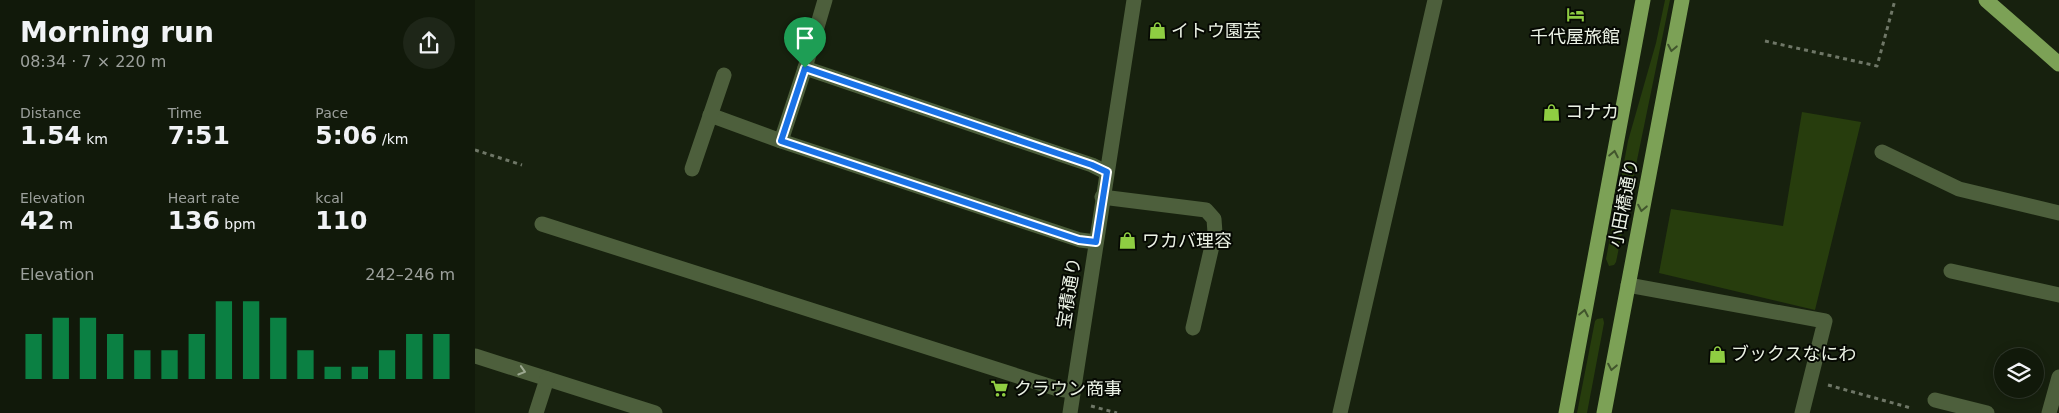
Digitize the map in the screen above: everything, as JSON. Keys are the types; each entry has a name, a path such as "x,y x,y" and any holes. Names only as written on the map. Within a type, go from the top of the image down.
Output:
{"main road":[{"name":"小田橋通り","path":"1566,413 1643,0"},
{"name":"小田橋通り","path":"1604,413 1682,0"},
{"path":"1986,0 2059,64"}],"street":[{"path":"781,141 825,0"},
{"name":"宝積通り","path":"1070,411 1134,0"},
{"path":"1340,413 1435,0"},
{"path":"805,68 1092,165 1107,172"},
{"path":"692,169 723,75"},
{"path":"710,115 781,141 1079,240 1096,242"},
{"path":"1882,152 1959,189 2059,213"},
{"path":"1102,197 1206,210 1214,219 1215,233 1193,328"},
{"path":"542,224 1049,386 1073,391"},
{"path":"1951,271 2059,295"},
{"path":"1628,285 1825,322 1802,413"},
{"path":"475,356 655,413"},
{"path":"2049,413 2059,377"},
{"path":"536,413 547,379"},
{"path":"1935,400 1987,413"}],"path":[{"path":"1765,41 1877,66 1895,0"},
{"path":"475,150 522,166"},
{"path":"1810,380 1911,408"},
{"path":"1070,411 1081,403 1117,413"}],"green space":[{"path":"1665,0 1670,0 1616,262 1614,265 1609,266 1606,259 1628,141 1656,43"},
{"path":"1802,112 1861,122 1815,310 1659,273 1671,209 1783,226"},
{"path":"1603,318 1604,323 1587,413 1577,413 1595,321"}],"place":[{"name":"千代屋旅館","path":"1575,14"},
{"name":"イトウ園芸","path":"1157,31"},
{"name":"コナカ","path":"1551,112"},
{"name":"ワカバ理容","path":"1128,241"},
{"name":"ブックスなにわ","path":"1717,354"},
{"name":"クラウン商事","path":"1000,389"}],"route":[{"path":"805,68 1092,165 1107,172 1096,242 1079,240 781,141 805,68"}]}
